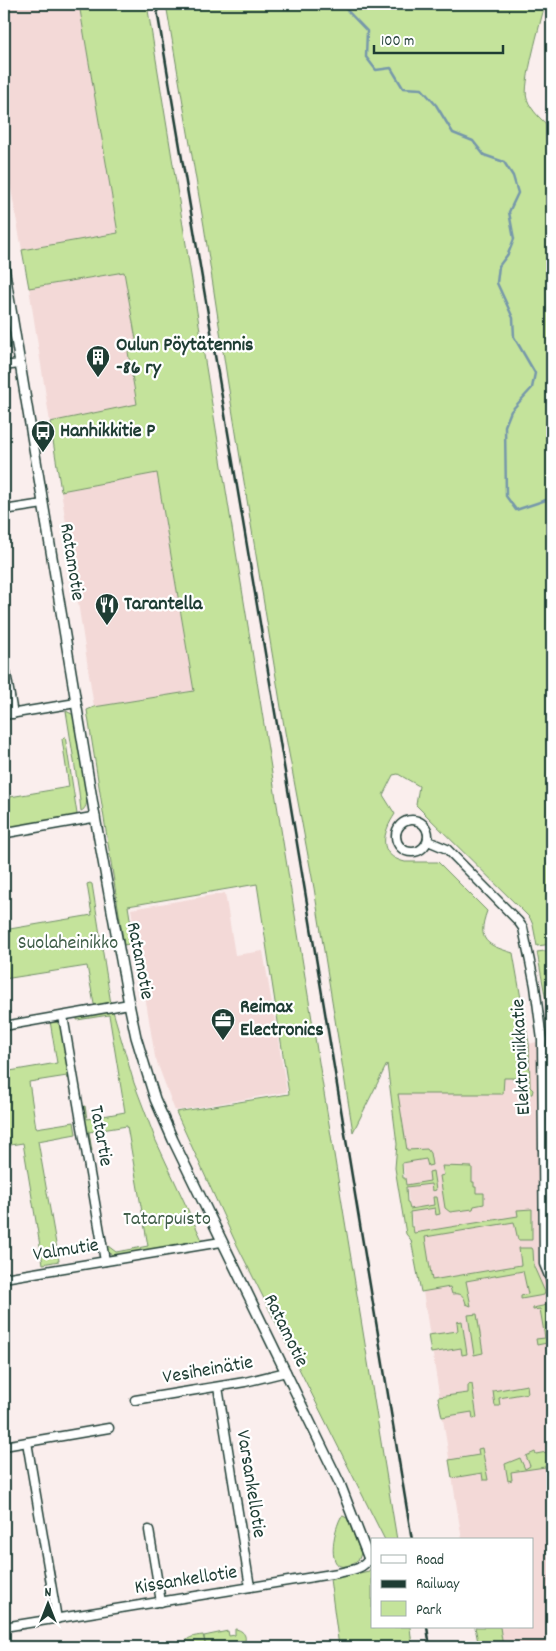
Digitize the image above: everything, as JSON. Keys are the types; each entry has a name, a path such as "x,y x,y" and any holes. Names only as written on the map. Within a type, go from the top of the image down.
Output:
{"street":[{"name":"Ratamotie","path":"4,267 76,703 136,1038 155,1098 173,1140 340,1484 370,1559"},
{"path":"4,366 20,364"},
{"path":"4,510 43,504"},
{"path":"4,661 13,714"},
{"path":"4,715 76,703"},
{"path":"4,833 96,818"},
{"path":"410,819 419,821 426,827 429,836 428,841 419,851 405,851 396,840 398,826 410,819"},
{"name":"Elektroniikkatie","path":"428,841 447,849 523,928 535,986 542,1040 544,1264 552,1283"},
{"path":"4,1026 129,1004"},
{"name":"Tatartie","path":"63,1016 105,1261"},
{"name":"Valmutie","path":"4,1278 222,1242"},
{"name":"Vesiheinätie","path":"135,1400 245,1382 286,1372"},
{"name":"Varsankellotie","path":"218,1386 250,1587"},
{"path":"4,1446 109,1428"},
{"path":"27,1442 57,1619"},
{"path":"148,1530 161,1602"},
{"name":"Kissankellotie","path":"4,1628 358,1569 370,1559"}],"shaded area":[{"path":"4,4 79,4 118,233 22,250 4,150"},
{"path":"124,272 136,340 128,353 137,405 50,422 29,288"},
{"path":"157,473 194,691 94,707 61,491"},
{"path":"225,893 235,955 263,951 287,1092 175,1111 155,1057 131,909"},
{"path":"552,1038 552,1647 482,1647 478,1628 534,1628 534,1538 462,1538 387,1063 529,1044"}],"green space":[{"path":"79,4 147,4 397,1538 384,1538 234,1239 176,1112 289,1094 257,884 128,906 134,943 124,945 87,710 94,707 194,691 157,473 61,491 50,422 137,404 128,352 136,340 124,272 29,288 22,250 118,233"},
{"path":"166,4 545,4 529,68 526,92 527,99 532,108 552,129 552,944 537,946 530,918 416,805 419,786 398,774 393,775 383,795 395,814 385,835 386,848 390,854 396,859 405,862 438,862 487,911 483,929 486,940 496,947 513,953 529,1044 530,1087 533,1090 532,1094 528,1094 527,1078 504,1078 503,1094 398,1094 407,1150 427,1149 430,1153 432,1165 428,1166 426,1159 402,1163 403,1178 405,1178 406,1185 430,1181 429,1172 433,1171 436,1190 432,1191 431,1184 406,1187 407,1202 410,1209 434,1205 433,1197 437,1197 440,1214 436,1215 435,1208 410,1212 411,1227 413,1227 414,1233 518,1216 517,1210 532,1209 532,1240 518,1240 514,1222 425,1237 432,1280 521,1265 519,1248 532,1248 534,1267 545,1292 544,1295 521,1299 521,1296 528,1294 523,1271 466,1281 471,1306 466,1304 462,1295 452,1294 450,1287 421,1292 411,1240 406,1234 395,1168 397,1144 387,1064 353,1132 314,888 285,732 204,226"},
{"path":"66,711 72,714 74,718 87,797 86,806 81,811 79,792"},
{"path":"65,736 77,814 75,816 4,828 4,798 69,787 62,739"},
{"name":"Suolaheinikko","path":"87,884 92,884 111,1004 96,1006 94,1004 87,966 4,979 4,930 92,915"},
{"path":"552,950 552,1033 537,952"},
{"name":"Tatarpuisto","path":"113,1011 134,1083 156,1141 202,1240 117,1256 107,1251 106,1247 108,1246 116,1252 148,1246 127,1126 89,1132 92,1151 89,1150 82,1107 85,1106 87,1119 125,1112 109,1015 77,1020 77,1017"},
{"path":"50,1021 57,1022 62,1029 70,1077 68,1079 67,1076 29,1082 36,1128 74,1122 76,1134 38,1141 59,1261 43,1264 23,1143 4,1146 4,1072 57,1063"},
{"path":"442,1166 472,1167 472,1182 474,1182 474,1187 476,1187 476,1193 484,1193 484,1204 474,1206 473,1209 450,1212 445,1208 440,1176 444,1175"},
{"path":"546,1302 549,1302 552,1308 552,1342 537,1345 536,1339 545,1338 540,1309 533,1310 533,1308 547,1305"},
{"path":"477,1314 483,1353 474,1355 468,1315"},
{"path":"462,1321 467,1354 462,1355 461,1348 431,1353 428,1335 458,1331 457,1322"},
{"path":"472,1384 477,1418 473,1419 472,1412 442,1417 438,1397 468,1393 468,1385"},
{"path":"527,1385 528,1393 499,1398 500,1406 495,1406 493,1391"},
{"path":"482,1448 488,1480 483,1480 482,1473 452,1478 449,1460 479,1455 478,1449"},
{"path":"552,1451 552,1466 511,1472 512,1480 508,1481 505,1464 520,1458 525,1469 530,1466 526,1456 535,1452 536,1454"},
{"path":"343,1516 347,1518 361,1553 359,1559 348,1565 340,1566 336,1562 333,1545 338,1525"},
{"path":"371,1567 371,1628 410,1628 412,1647 339,1647 330,1579 369,1571"},
{"path":"475,1628 500,1628 503,1647 479,1647"},
{"path":"235,1629 241,1631 245,1637 242,1646 232,1647 231,1643 231,1647 183,1647 188,1639 193,1637 203,1635 205,1643 204,1636 228,1631 229,1636 235,1635"}],"waterway":[{"path":"341,4 367,31 366,57 376,70 391,68 403,88 422,89 436,105 453,133 473,141 484,155 504,162 513,176 518,193 509,212 514,239 508,254 499,266 497,283 513,318 514,337 535,373 532,388 511,411 505,426 506,496 516,510 552,498"}],"railway":[{"path":"156,4 412,1538"},
{"path":"427,1628 430,1647"}],"place":[{"name":"Oulun Pöytätennis -86 ry","path":"98,378"},
{"name":"Hanhikkitie P","path":"43,453"},
{"name":"Tarantella","path":"107,626"},
{"name":"Reimax Electronics","path":"223,1041"}]}
